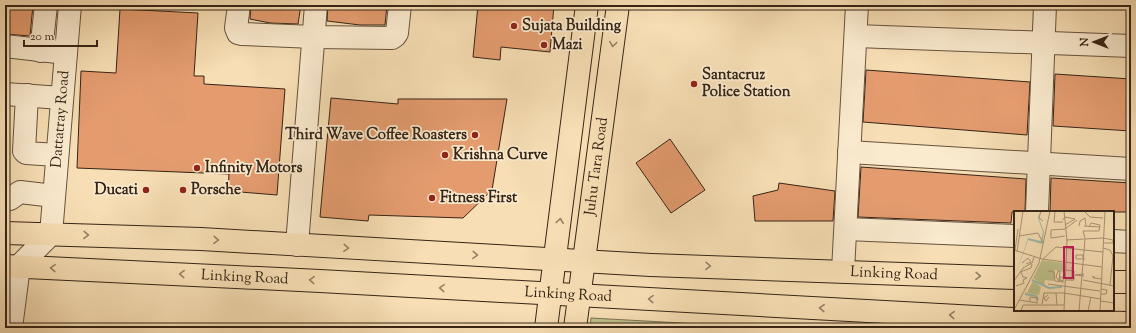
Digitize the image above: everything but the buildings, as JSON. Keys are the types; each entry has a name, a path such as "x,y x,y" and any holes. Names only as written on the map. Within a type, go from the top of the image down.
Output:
{"main road":[{"name":"Juhu Tara Road","path":"546,328 587,5"},
{"name":"Juhu Tara Road","path":"575,328 585,262 618,5"},
{"path":"577,85 607,88"},
{"name":"Linking Road","path":"5,233 201,239 585,262 1014,278"},
{"path":"676,300 678,265"},
{"name":"Linking Road","path":"12,266 1131,323"},
{"path":"1114,282 1131,282"}],"street":[{"path":"41,51 46,5"},
{"name":"Dattatray Road","path":"51,234 70,5"},
{"path":"239,5 236,28 238,33 242,34 392,38 397,33 400,5"},
{"path":"297,245 316,5"},
{"path":"843,271 857,5"},
{"path":"1037,211 1045,5"},
{"path":"856,36 1131,46"},
{"path":"5,46 66,53"},
{"path":"5,94 62,98"},
{"path":"27,95 24,151 58,155"},
{"path":"850,152 1131,168"},
{"path":"5,200 10,199 20,192 54,196"},
{"path":"846,228 1014,236"},
{"path":"11,328 12,266 51,234"},
{"path":"1114,241 1131,242"}],"green space":[{"path":"591,318 772,328 590,328"}],"place":[{"name":"Sujata Building","path":"514,26"},
{"name":"Mazi","path":"544,45"},
{"name":"Santacruz Police Station","path":"694,84"},
{"name":"Third Wave Coffee Roasters","path":"475,135"},
{"name":"Krishna Curve","path":"445,155"},
{"name":"Infinity Motors","path":"197,168"},
{"name":"Ducati","path":"146,190"},
{"name":"Porsche","path":"183,190"},
{"name":"Fitness First","path":"432,198"}]}
